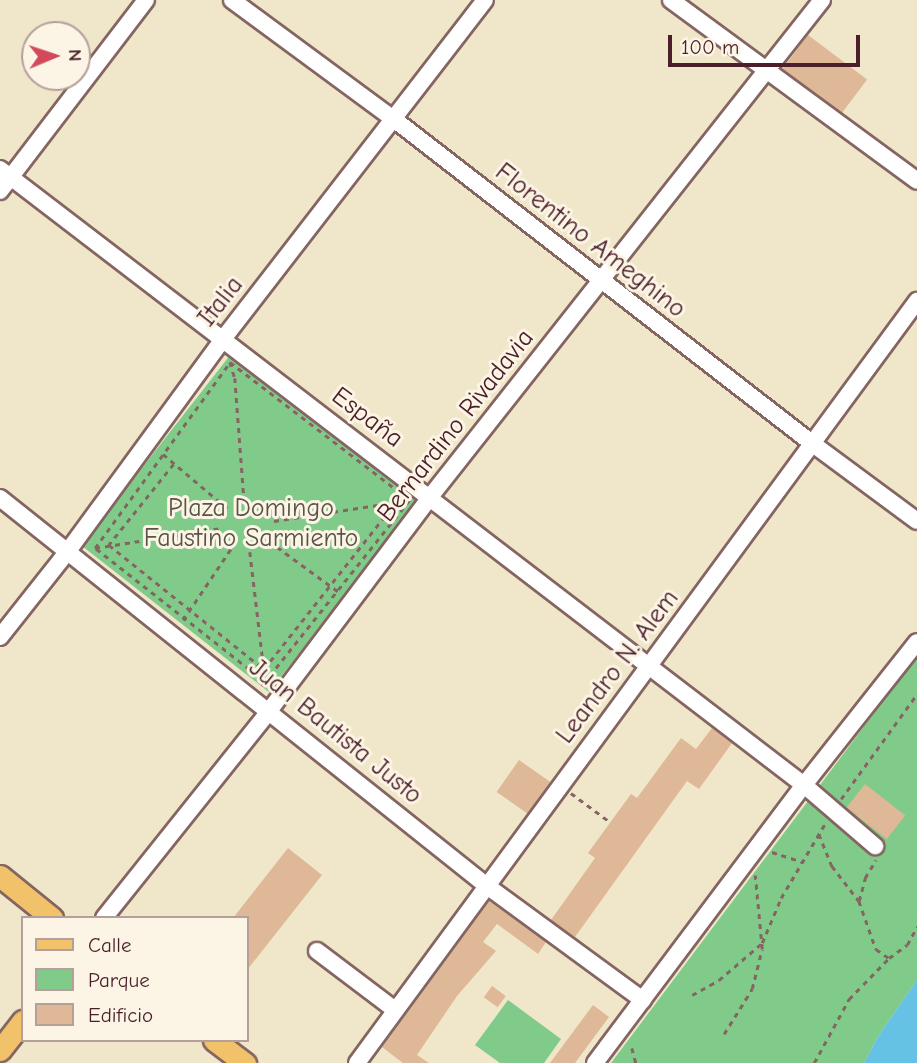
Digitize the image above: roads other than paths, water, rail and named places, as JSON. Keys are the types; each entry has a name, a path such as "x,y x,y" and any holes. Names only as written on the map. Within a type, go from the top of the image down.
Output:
{"main road":[{"path":"0,876 50,916"},
{"path":"0,1050 21,1024"},
{"path":"217,1042 245,1063"}],"street":[{"path":"0,191 5,173 146,0"},
{"name":"Florentino Ameghino","path":"232,0 395,120 813,444 917,521"},
{"name":"Italia","path":"0,637 68,551 223,339 395,120 485,0"},
{"path":"671,0 917,181"},
{"name":"Bernardino Rivadavia","path":"106,916 269,711 430,497 822,0"},
{"name":"España","path":"5,173 430,497 649,669 804,785 876,851"},
{"name":"Leandro N. Alem","path":"357,1063 917,301"},
{"name":"Juan Bautista Justo","path":"0,498 487,886 643,1000"},
{"path":"595,1063 804,785 917,642"},
{"path":"317,951 395,1010"}],"water":[{"path":"917,980 917,1063 864,1063 879,1035"}],"park label":[{"name":"Plaza Domingo Faustino Sarmiento","path":"251,524"}]}
